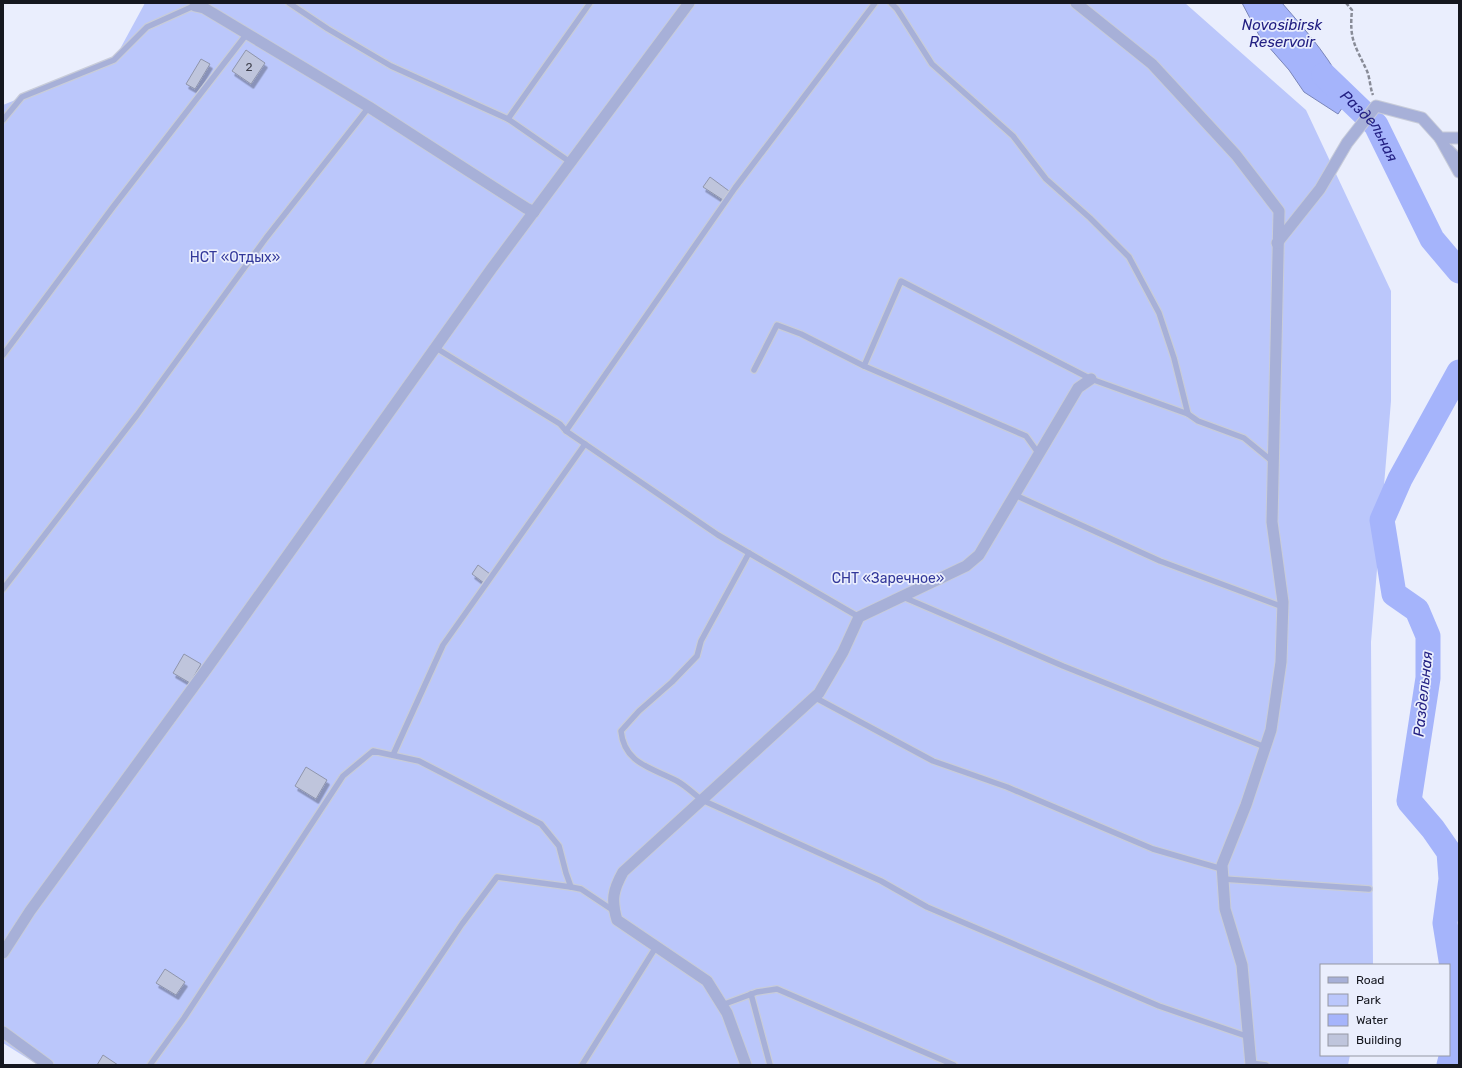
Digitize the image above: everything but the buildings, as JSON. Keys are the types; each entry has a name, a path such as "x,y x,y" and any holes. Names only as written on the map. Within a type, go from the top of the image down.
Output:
{"street":[{"path":"3,953 30,911 208,667 570,162 690,3"},
{"path":"1076,3 1152,64 1236,155 1279,212 1277,243 1279,274 1272,522 1283,607 1281,662 1271,730 1246,805 1222,865 1225,909 1242,964 1250,1037 1251,1064"},
{"path":"197,4 246,35 369,107 534,212"},
{"path":"1277,243 1320,189 1346,143 1376,106 1422,118 1440,138 1459,172"},
{"path":"1440,138 1459,138"},
{"path":"746,1065 727,1013 707,980 617,920 612,904 616,885 623,872 819,693 843,652 859,617 966,566 979,555 1078,388 1091,379"},
{"path":"3,1032 48,1065"}],"lane":[{"path":"289,3 328,29 391,66 508,119 570,162"},
{"path":"508,119 590,3"},
{"path":"566,432 736,188 875,3"},
{"path":"891,3 897,9 932,64 1013,136 1046,179 1090,218 1129,257 1159,312 1174,358 1188,414"},
{"path":"3,120 22,96 114,60 147,27 197,4"},
{"path":"3,355 112,207 246,35"},
{"path":"3,589 137,415 266,238 369,107"},
{"path":"1440,138 1459,157"},
{"path":"864,366 901,281 1091,379 1188,414 1198,421 1244,438 1273,462"},
{"path":"754,370 777,325 800,334 864,366 1026,436 1039,454"},
{"path":"436,348 560,424 566,432 718,535 859,617"},
{"path":"393,755 443,645 585,444"},
{"path":"1015,494 1160,561 1283,607"},
{"path":"749,553 701,641 698,656 672,682 639,711 621,731 622,742 639,764 677,782 702,800 881,881 927,907 1159,1006 1250,1037"},
{"path":"903,596 1063,666 1265,747"},
{"path":"814,697 933,760 1007,787 1153,849 1223,874 1368,889"},
{"path":"150,1065 201,992 344,776 373,751 419,761 541,824 559,846 571,887"},
{"path":"367,1065 462,924 497,877 580,889 614,911"},
{"path":"582,1065 656,947"},
{"path":"722,1005 751,994 777,989 954,1065"},
{"path":"751,994 770,1065"},
{"path":"1251,1064 1266,1065"}],"path":[{"path":"1346,3 1352,10 1350,27 1353,44 1368,72 1376,106"}],"green space":[{"name":"СНТ «Заречное»","path":"145,3 1185,3 1306,110 1391,291 1391,401 1371,642 1373,964 1320,964 1320,1056 1350,1056 1348,1065 38,1065 3,1043 3,105 114,60"}],"water":[{"name":"Novosibirsk Reservoir","path":"1242,3 1282,3 1292,14 1328,60 1349,98 1338,114 1304,92 1289,70 1260,37"}],"waterway":[{"name":"Раздельная","path":"1324,75 1376,125 1432,239 1459,271"},
{"name":"Раздельная","path":"1459,372 1400,479 1382,520 1394,594 1417,610 1428,636 1428,678 1409,801 1433,829 1449,852 1451,879 1445,923 1459,1010"},
{"name":"Раздельная","path":"1449,1065 1459,1028"}],"park label":[{"name":"НСТ «Отдых»","path":"235,257"}]}
